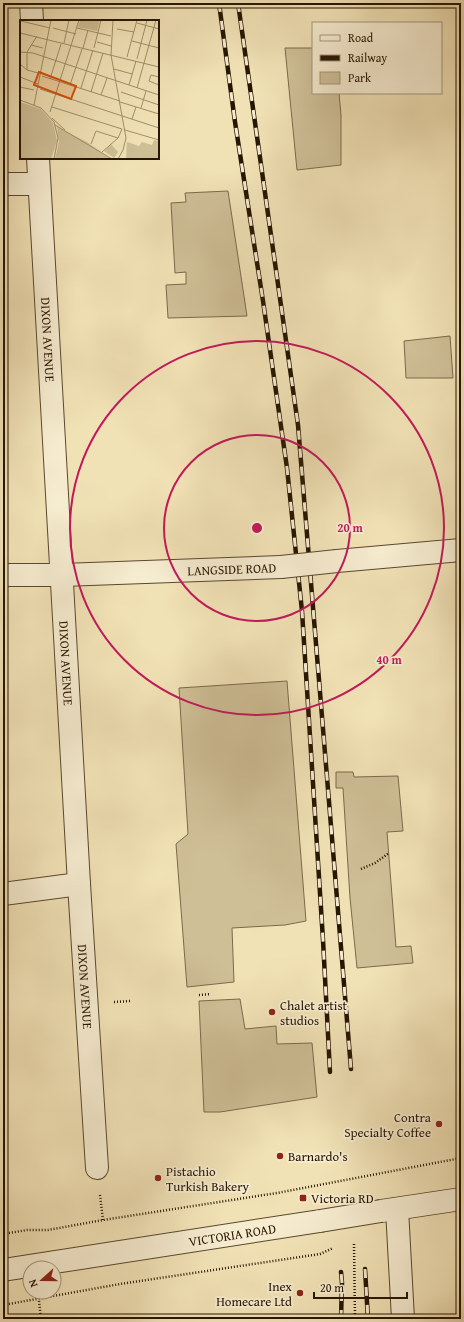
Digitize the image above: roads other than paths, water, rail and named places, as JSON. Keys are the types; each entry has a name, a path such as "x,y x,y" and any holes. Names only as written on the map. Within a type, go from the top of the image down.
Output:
{"street":[{"path":"31,3 32,20"},
{"name":"DIXON AVENUE","path":"38,159 79,884 97,1168"},
{"path":"3,184 39,184"},
{"name":"LANGSIDE ROAD","path":"3,575 62,575 281,567 461,550"},
{"path":"3,894 79,884"},
{"name":"VICTORIA ROAD","path":"3,1270 461,1199"},
{"path":"389,1210 403,1319"}],"railway":[{"path":"219,3 235,122 287,468 302,611 330,1072"},
{"path":"238,3 298,425 351,1069"},
{"path":"365,1269 368,1319"},
{"path":"341,1272 341,1319"}],"place":[{"name":"Chalet artist studios","path":"272,1012"},
{"name":"Contra Specialty Coffee","path":"439,1124"},
{"name":"Barnardo's","path":"280,1156"},
{"name":"Pistachio Turkish Bakery","path":"158,1178"},
{"name":"Victoria RD","path":"303,1198"},
{"name":"Inex Homecare Ltd","path":"300,1293"}]}
